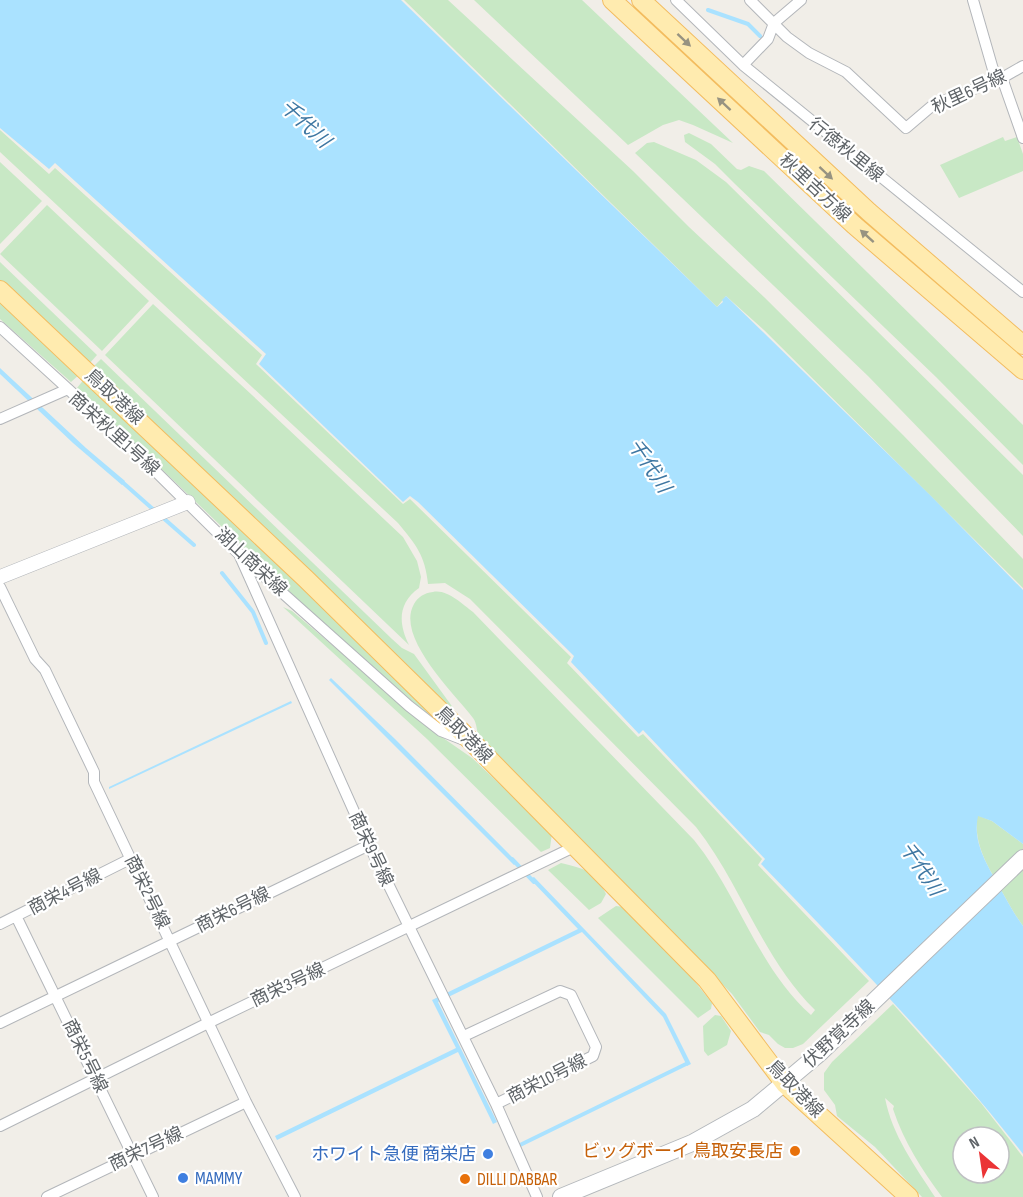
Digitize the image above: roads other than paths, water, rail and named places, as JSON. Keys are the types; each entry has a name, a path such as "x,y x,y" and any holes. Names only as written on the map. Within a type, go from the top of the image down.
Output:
{"main road":[{"name":"秋里吉方線","path":"612,0 886,254 1023,370"},
{"name":"秋里吉方線","path":"641,0 869,212 1023,345"},
{"path":"900,238 1023,329"},
{"path":"886,254 1023,385"},
{"name":"鳥取港線","path":"0,290 298,571 473,743 707,980 785,1084 909,1197"},
{"name":"伏野覚寺線","path":"561,1197 713,1133 753,1109 821,1052 1023,858"}],"street":[{"name":"行徳秋里線","path":"676,0 744,65 1021,289"},
{"name":"秋里6号線","path":"750,0 787,37 809,53 846,72 906,128 933,105 1002,78 1023,66"},
{"path":"744,65 768,39 774,23 801,0"},
{"path":"973,0 994,73 1002,78 1023,138"},
{"path":"0,327 68,389"},
{"name":"商栄秋里1号線","path":"0,419 68,389 188,502"},
{"path":"0,577 188,502"},
{"name":"湖山商栄線","path":"188,502 239,554 409,706 441,731 473,743"},
{"name":"商栄9号線","path":"239,554 369,845 464,1036 537,1197"},
{"name":"商栄2号線","path":"0,587 35,659 45,669 94,772 94,782 130,859 246,1102 295,1197"},
{"name":"商栄6号線","path":"0,1023 369,845"},
{"name":"商栄3号線","path":"0,1126 576,846"},
{"name":"商栄4号線","path":"0,924 130,859"},
{"name":"商栄5号線","path":"16,916 153,1197"},
{"name":"商栄10号線","path":"464,1036 560,991 571,994 596,1047 593,1056 496,1104"},
{"name":"商栄7号線","path":"47,1197 246,1102"}],"water":[{"name":"千代川","path":"0,0 401,0 717,307 726,296 931,496 1023,590 1023,844 992,821 978,816 977,836 986,863 1023,926 1023,1154 1011,1139 1011,1125 1000,1125 929,1042 761,864 765,859 643,730 639,734 571,662 574,656 418,502 410,496 403,502 259,364 266,354 55,163 49,169 0,128"},
{"path":"0,368 125,481 122,485 73,443 0,374"},
{"path":"331,678 517,862 514,865 329,680"},
{"path":"291,701 292,703 109,789 109,787"},
{"path":"534,877 666,1014 691,1064 687,1066 663,1017 582,932 438,1002 497,1122 493,1124 458,1052 277,1140 275,1136 456,1048 432,1000 578,929 530,879"}],"waterway":[{"path":"708,10 748,24 760,36"},
{"path":"120,480 155,511"},
{"path":"161,516 194,545"},
{"path":"222,573 253,612 266,643"},
{"path":"512,859 534,882"},
{"path":"518,1146 686,1064"}],"place":[{"name":"ビッグボーイ 鳥取安長店","path":"795,1151"},
{"name":"ホワイト急便 商栄店","path":"488,1154"},
{"name":"MAMMY","path":"183,1178"},
{"name":"DILLI DABBAR","path":"465,1179"}]}
